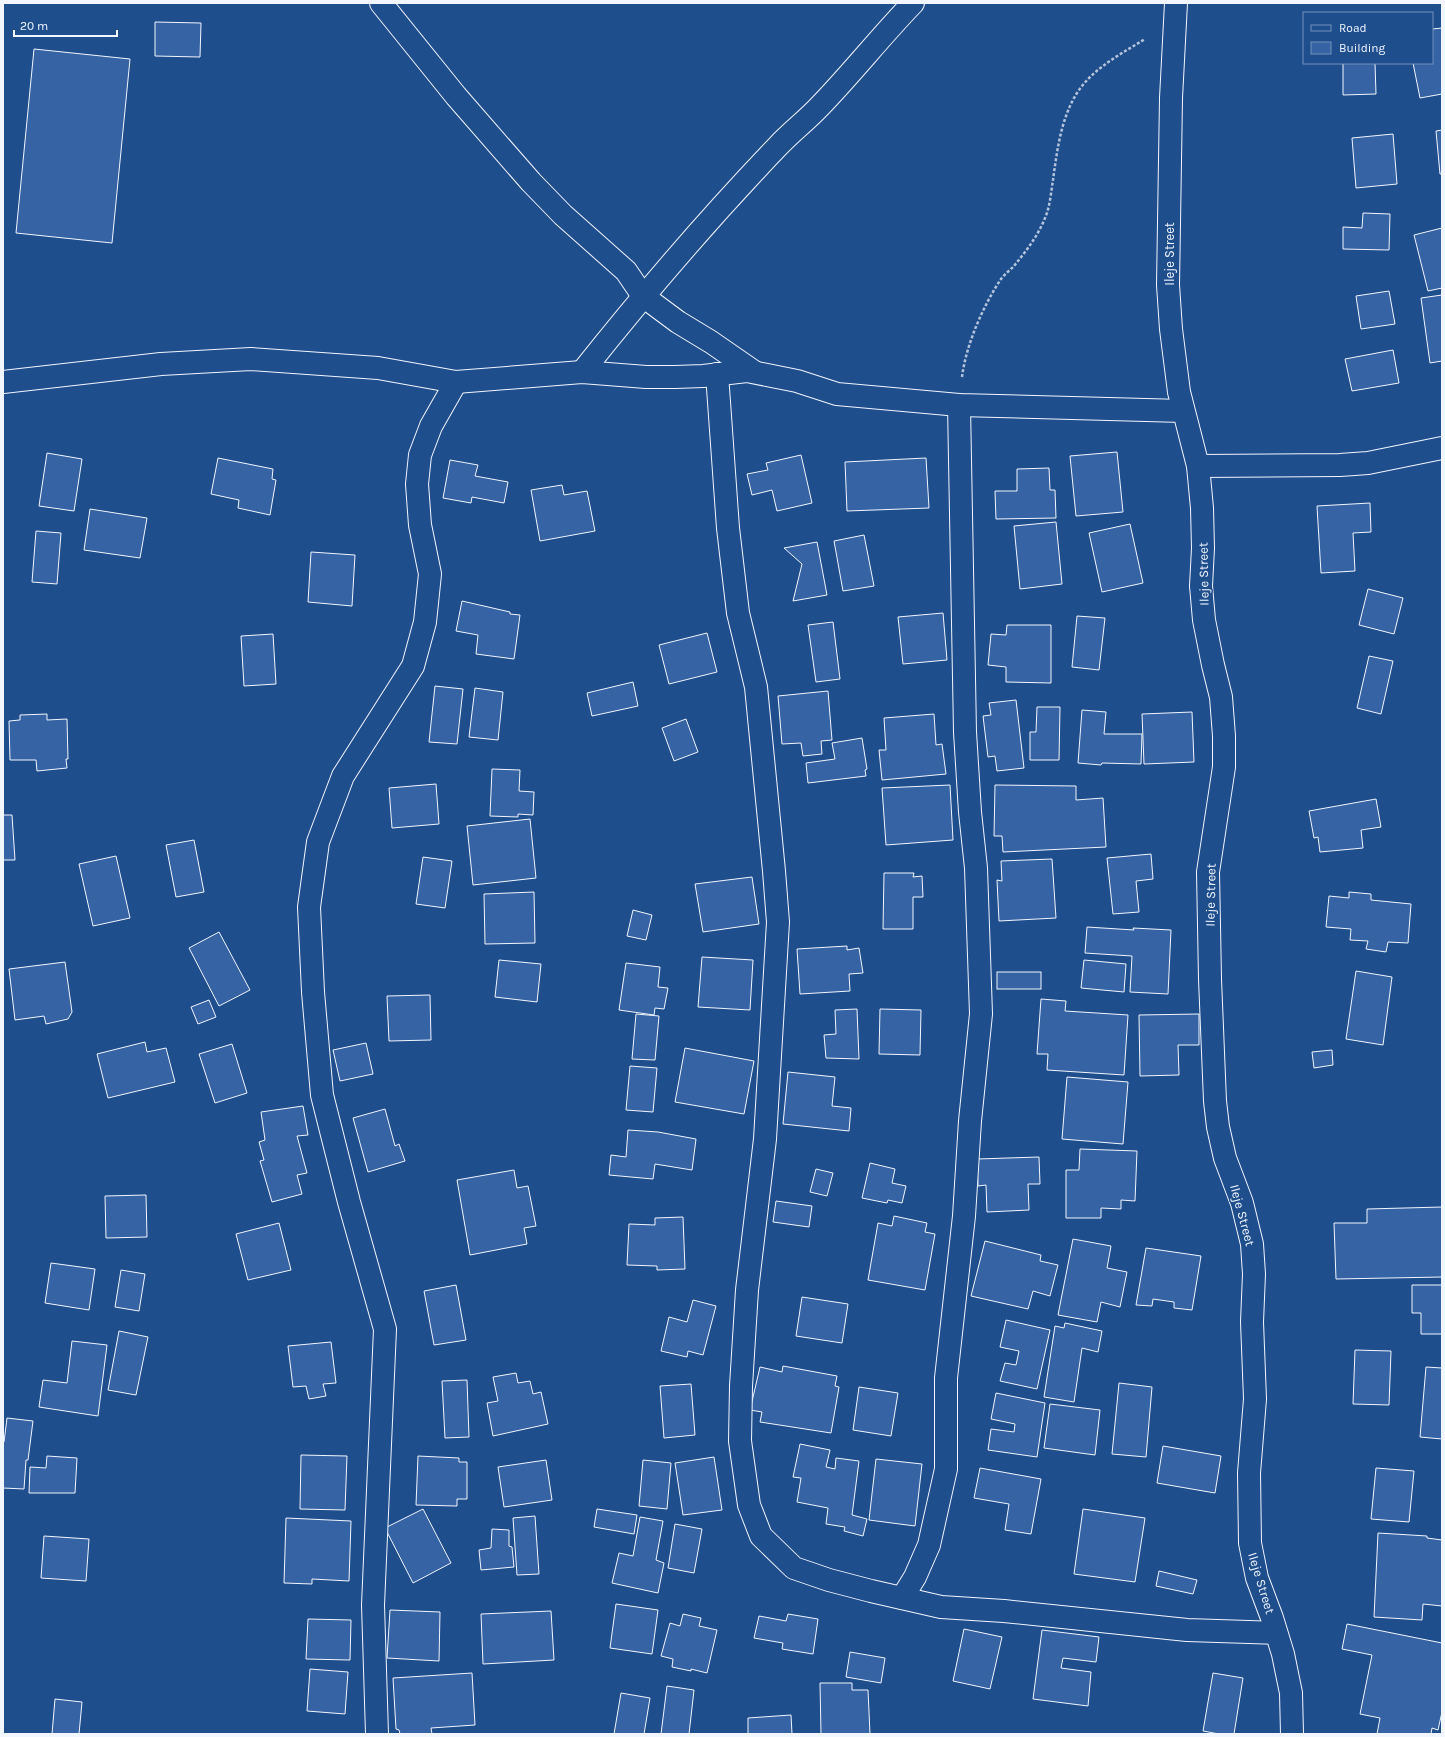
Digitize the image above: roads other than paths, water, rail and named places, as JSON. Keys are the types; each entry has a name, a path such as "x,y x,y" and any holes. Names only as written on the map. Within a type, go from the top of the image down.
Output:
{"street":[{"path":"381,3 456,96 531,182 563,215 626,271 643,296 678,322 711,342 752,371"},
{"path":"582,372 643,296 740,186 794,129 817,110 892,24 914,3"},
{"name":"Ileje Street","path":"1176,12 1171,98 1168,285 1174,360 1183,411 1198,466 1202,508 1203,548 1201,586 1206,627 1221,697 1224,736 1224,767 1208,872 1210,979 1216,1101 1218,1127 1225,1158 1242,1203 1252,1244 1254,1274 1252,1322 1255,1400 1249,1473 1250,1544 1257,1578 1283,1654 1291,1693 1292,1734"},
{"path":"3,382 161,364 251,360 378,368 456,382 582,372 646,377 703,376 752,371 797,381 837,394 959,405 1183,411"},
{"path":"717,374 728,528 738,613 756,687 778,922 766,1139 747,1290 741,1386 740,1440 749,1505 761,1536 794,1568 829,1580 941,1607 1187,1630 1276,1633"},
{"path":"377,1734 372,1605 385,1330 349,1202 322,1095 313,992 309,907 318,842 343,776 413,666 425,622 430,574 420,525 417,484 420,455 431,426 456,382"},
{"path":"902,1598 915,1577 929,1545 946,1469 946,1378 964,1216 970,1121 981,1014 976,868 970,812 965,732 959,405"},
{"path":"1198,466 1340,465 1368,463 1442,448"}]}
